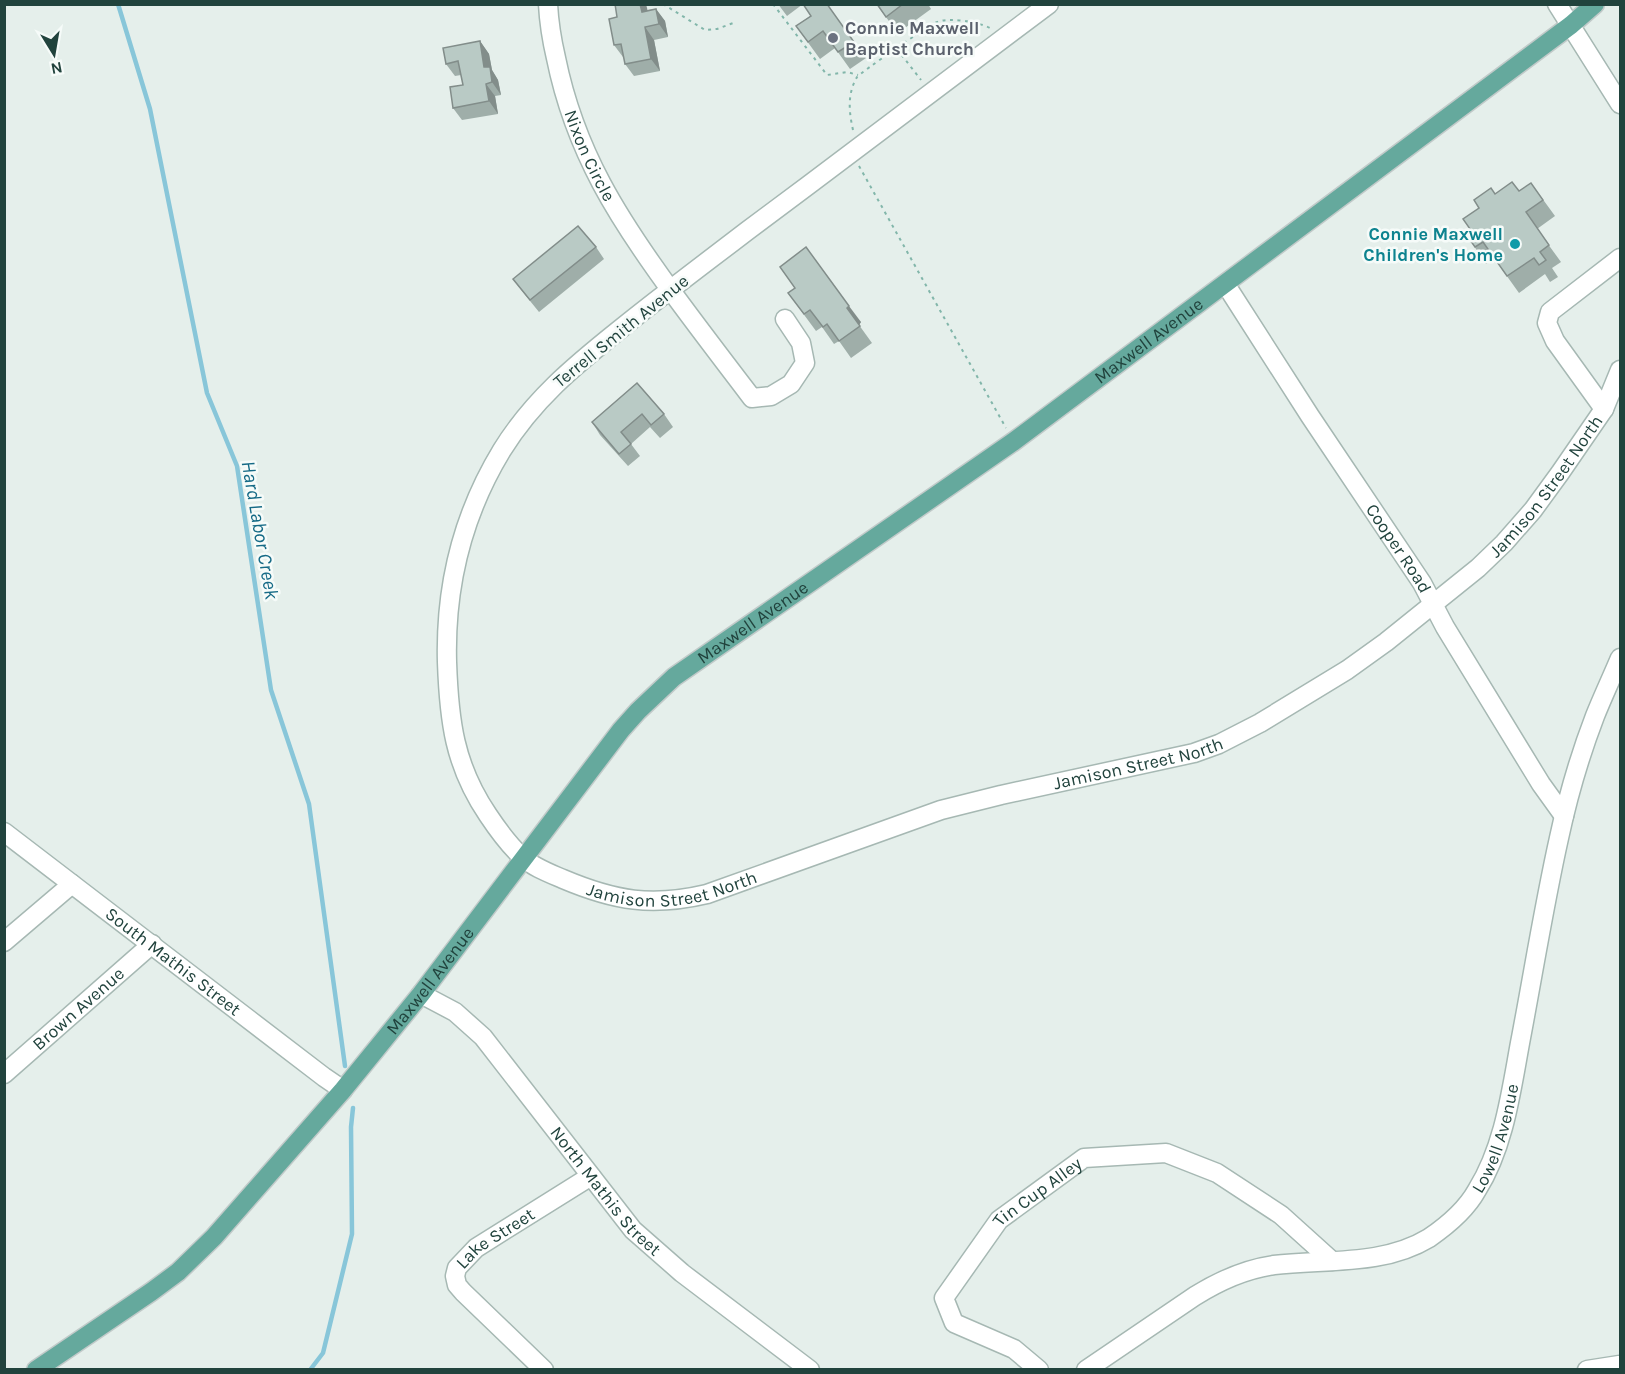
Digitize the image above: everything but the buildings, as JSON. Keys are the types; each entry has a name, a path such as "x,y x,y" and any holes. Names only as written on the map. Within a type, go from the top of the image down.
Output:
{"main road":[{"name":"Maxwell Avenue","path":"36,1370 151,1292 214,1237 344,1090 421,994 621,730 674,677 1013,442 1226,285 1571,25 1595,4"}],"street":[{"name":"Nixon Circle","path":"548,4 551,35 562,86 579,137 600,184 630,234 752,398 771,396 791,384 805,363 801,343 785,319"},
{"name":"Terrell Smith Avenue","path":"524,859 501,834 474,794 463,770 454,741 448,691 447,643 450,599 458,554 471,513 485,480 504,448 548,390 571,369 670,289 1048,4"},
{"path":"1557,4 1620,104"},
{"path":"1604,409 1555,341 1547,323 1550,312 1620,258"},
{"name":"Cooper Road","path":"1226,285 1306,410 1422,583 1445,627 1541,784 1564,816"},
{"name":"Jamison Street North","path":"524,859 576,884 620,898 666,901 707,894 941,810 1000,795 1172,759 1219,744 1260,723 1347,670 1434,605 1478,568 1533,510 1560,473 1604,409 1620,370"},
{"name":"Lowell Avenue","path":"1086,1370 1195,1296 1228,1278 1273,1265 1387,1255 1407,1249 1427,1239 1449,1224 1465,1208 1486,1175 1501,1134 1564,816 1576,770 1595,716 1620,658"},
{"name":"South Mathis Street","path":"4,832 344,1090"},
{"path":"4,942 72,884"},
{"name":"Brown Avenue","path":"4,1074 152,944"},
{"name":"North Mathis Street","path":"421,994 455,1012 483,1037 633,1230 682,1273 810,1370"},
{"name":"Tin Cup Alley","path":"1040,1370 1014,1349 954,1323 944,1298 999,1220 1084,1158 1166,1153 1217,1173 1281,1215 1332,1261"},
{"name":"Lake Street","path":"544,1370 463,1292 457,1285 455,1276 457,1268 476,1248 591,1176"},
{"path":"1587,1370 1619,1363"}],"path":[{"path":"663,4 705,30 717,29 736,22"},
{"path":"773,4 827,75 847,72 858,75"},
{"path":"1006,37 983,24 963,20 938,21 858,75 850,94 849,112 854,151 1013,442"},
{"path":"897,49 932,93"}],"waterway":[{"name":"Hard Labor Creek","path":"118,4 150,109 207,393 237,466 271,690 309,804 345,1066"},
{"name":"Hard Labor Creek","path":"310,1370 323,1353 352,1234 351,1127 353,1108"}],"place":[{"name":"Connie Maxwell Baptist Church","path":"833,38"},
{"name":"Connie Maxwell Children's Home","path":"1515,244"}]}
